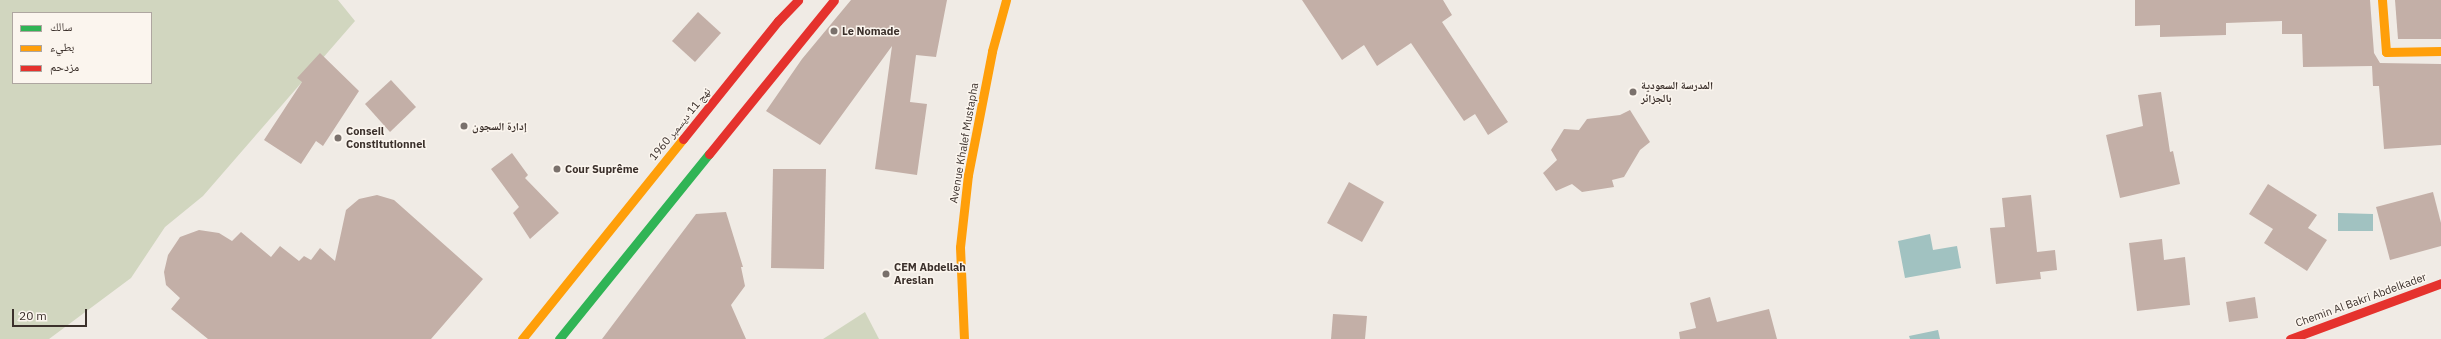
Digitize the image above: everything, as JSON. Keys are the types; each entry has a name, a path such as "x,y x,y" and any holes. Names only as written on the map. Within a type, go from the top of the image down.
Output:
{"main road":[{"name":"نهج 11 ديسمبر 1960","path":"522,339 778,21 798,0"},
{"path":"559,339 834,0"},
{"name":"Avenue Khalef Mustapha","path":"964,339 960,247 968,175 992,51 1006,0"},
{"path":"2382,0 2386,52 2441,51"},
{"name":"Chemin Al Bakri Abdelkader","path":"2294,338 2441,283"}],"green space":[{"path":"0,0 338,0 355,21 203,196 165,227 131,278 49,339 0,339"},
{"path":"865,312 879,339 823,339"}],"water":[{"path":"2338,213 2373,214 2373,231 2338,231"},
{"path":"1930,234 1933,250 1957,246 1961,268 1905,278 1898,241"},
{"path":"1938,330 1940,339 1910,339 1909,336"}],"building":[{"path":"851,0 947,0 936,57 916,55 910,102 927,104 917,175 875,169 892,46 820,145 766,111 802,59"},
{"path":"1302,0 1443,0 1452,15 1442,22 1508,122 1488,135 1475,114 1464,121 1411,43 1377,66 1364,45 1342,60"},
{"path":"2135,0 2370,0 2374,53 2380,63 2441,64 2441,145 2384,149 2379,86 2373,86 2372,66 2303,67 2302,34 2282,34 2282,21 2226,23 2226,35 2160,37 2160,25 2135,26"},
{"path":"2395,0 2441,0 2441,39 2398,39"},
{"path":"698,12 721,33 695,62 672,41"},
{"path":"320,53 359,91 323,146 316,141 301,164 264,140 302,82 297,78"},
{"path":"391,80 416,107 390,132 365,104"},
{"path":"2161,92 2170,152 2173,151 2180,184 2120,198 2106,135 2143,126 2138,95"},
{"path":"1630,110 1650,142 1640,150 1624,177 1612,180 1614,187 1582,192 1572,184 1556,191 1543,173 1557,160 1551,150 1564,129 1579,130 1587,119 1620,115"},
{"path":"512,153 528,175 525,178 559,213 530,239 513,213 519,207 491,169"},
{"path":"773,169 826,169 824,269 771,268"},
{"path":"1349,182 1384,202 1362,242 1327,223"},
{"path":"2268,184 2317,215 2308,228 2327,240 2307,271 2264,243 2273,229 2249,214"},
{"path":"2433,192 2441,223 2441,246 2390,260 2376,207"},
{"path":"377,195 394,200 483,279 431,339 208,339 171,309 180,298 166,285 164,272 168,255 180,237 199,230 219,233 232,241 241,232 271,257 280,246 299,261 304,256 311,260 320,248 335,261 346,210 359,199"},
{"path":"2031,195 2037,252 2055,250 2057,270 2040,272 2041,279 1996,284 1990,228 2005,227 2002,198"},
{"path":"726,212 743,267 741,267 745,286 731,305 746,339 602,339 696,214"},
{"path":"2162,239 2164,260 2185,257 2190,305 2137,311 2129,243"},
{"path":"1710,297 1717,322 1769,309 1777,339 1680,339 1679,332 1696,328 1690,303"},
{"path":"2255,297 2258,318 2229,322 2226,302"},
{"path":"1333,314 1367,316 1365,339 1331,339"}],"traffic: fast":[{"path":"559,339 709,154"}],"traffic: slow":[{"path":"964,339 960,247 968,175 992,51 1006,0"},
{"path":"2382,0 2386,52 2441,51"},
{"path":"522,339 683,139"}],"traffic: jam":[{"path":"683,139 778,21 798,0"},
{"path":"709,154 834,0"},
{"path":"2290,339 2441,283"}],"place":[{"name":"Le Nomade","path":"834,31"},
{"name":"المدرسة السعودية بالجزائر","path":"1633,92"},
{"name":"إدارة السجون","path":"464,126"},
{"name":"Conseil Constitutionnel","path":"338,138"},
{"name":"Cour Suprême","path":"557,169"},
{"name":"CEM Abdellah Areslan","path":"886,274"}]}
